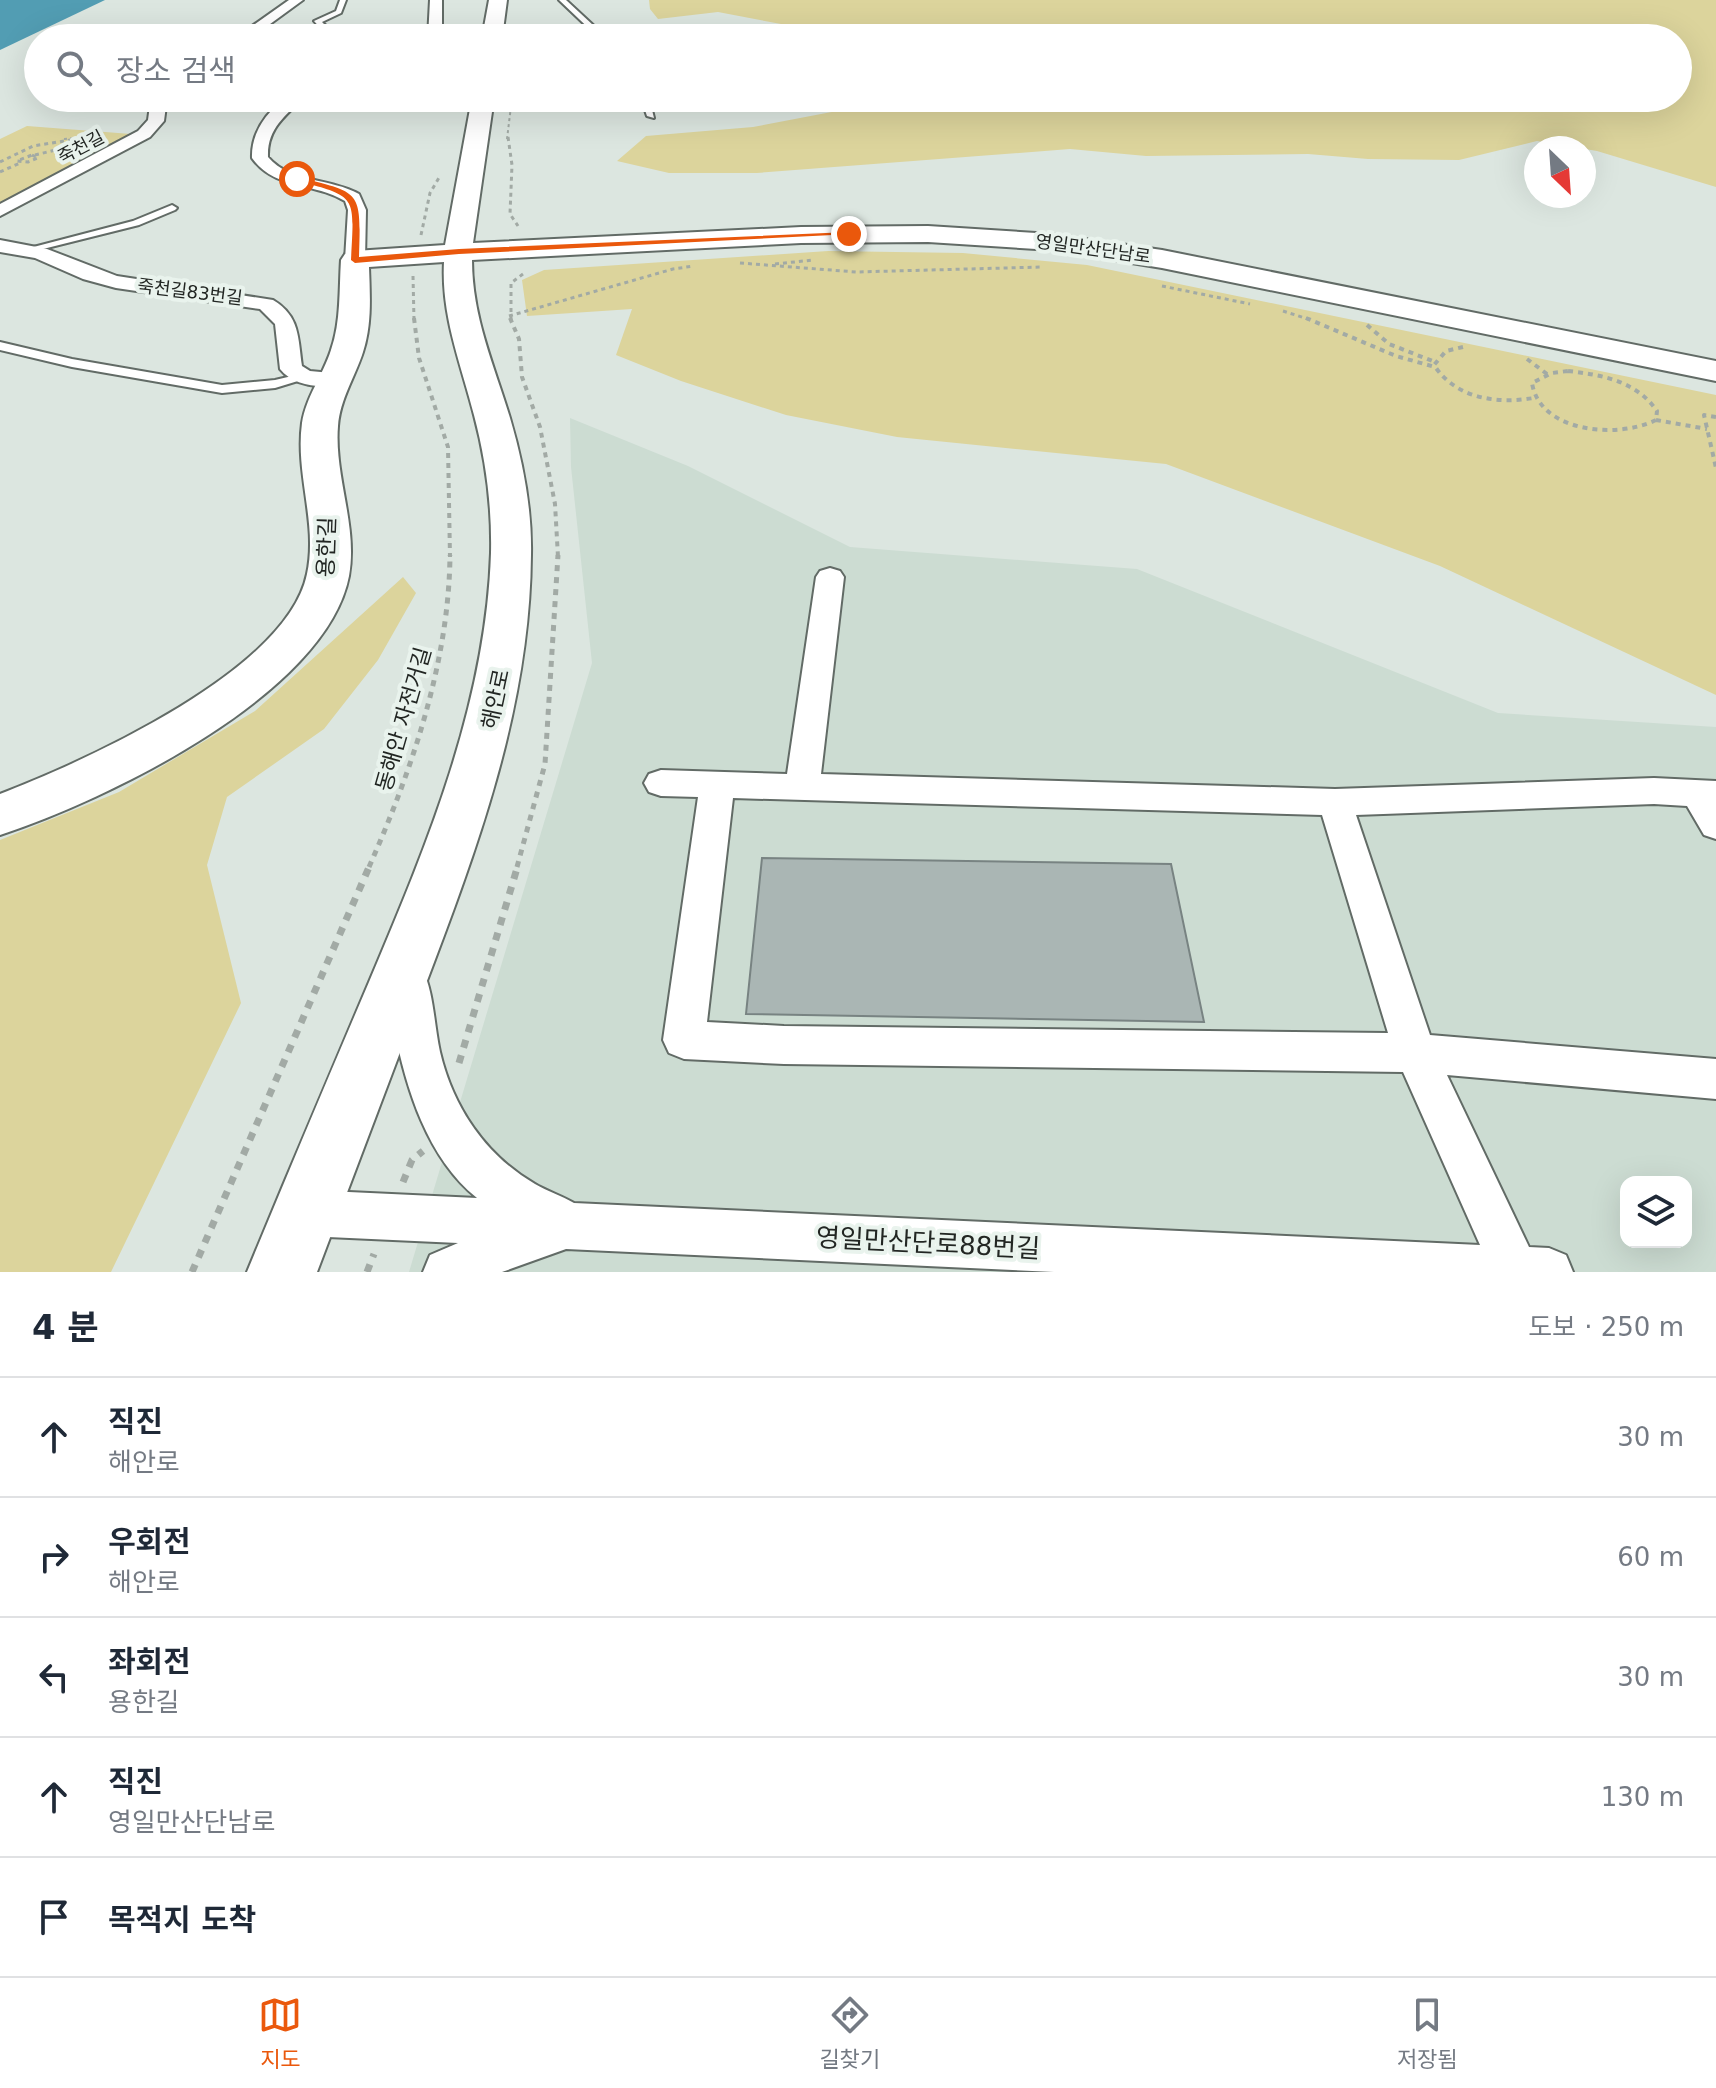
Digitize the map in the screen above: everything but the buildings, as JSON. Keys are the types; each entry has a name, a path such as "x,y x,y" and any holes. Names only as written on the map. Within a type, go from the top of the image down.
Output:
{"street":[{"path":"263,24 297,0"},
{"path":"435,24 436,0"},
{"path":"494,24 498,0"},
{"name":"죽천길","path":"0,211 144,134 156,121 157,112"},
{"path":"276,112 260,145 260,158 275,172 327,185 353,198 357,210 355,260 479,283 540,261 624,244"},
{"name":"해안로","path":"282,1272 406,962 482,758 494,708 508,615 511,554 507,476 479,283 457,174 478,112"},
{"path":"457,174 495,216 512,229 549,238 624,244"},
{"name":"영일만산단남로","path":"479,283 624,244 849,234 956,236 1063,243 1162,259 1716,371"},
{"name":"죽천길83번길","path":"0,246 27,250 116,282 266,304 275,308 286,321 291,369 319,378"},
{"name":"용한길","path":"0,815 115,768 197,722 258,673 302,628 324,591 328,571 328,510 319,441 323,406 319,378 345,358 353,331 355,260"},
{"path":"802,787 830,577"},
{"path":"661,783 1335,802 1654,791 1706,793 1716,825"},
{"path":"717,785 684,1040 784,1045 1415,1053 1716,1079"},
{"path":"1335,802 1415,1053 1532,1271"},
{"path":"406,962 413,1028 425,1080 441,1122 467,1157 493,1183 527,1207 581,1226"},
{"name":"영일만산단로88번길","path":"306,1213 1532,1271"},
{"path":"447,1272 523,1239 581,1226"}],"lane":[{"path":"320,24 317,21 342,10 343,0"},
{"path":"562,0 588,24"},
{"path":"650,112 651,116"},
{"path":"27,250 112,231 172,208"},
{"path":"0,346 72,363 222,389 319,378"}],"path":[{"path":"0,162 12,154 56,141 105,137"},
{"path":"0,172 21,162"},
{"name":"동해안 자전거길","path":"457,174 430,193 479,283"},
{"path":"732,262 856,272 1054,268"},
{"path":"479,283 698,266"},
{"path":"479,283 532,271"},
{"name":"동해안 자전거길","path":"192,1272 390,819 433,688 450,581 451,481 448,447 427,388 416,336 413,278 479,283"},
{"path":"1150,282 1194,295 1252,304"},
{"path":"1274,309 1318,322 1397,359 1435,364"},
{"path":"1377,322 1362,319 1384,341 1435,364 1448,383 1483,398 1512,401 1534,398"},
{"path":"1435,364 1445,351 1468,347"},
{"path":"1515,354 1547,374"},
{"path":"1524,354 1538,357"},
{"path":"1581,365 1606,370"},
{"path":"1587,373 1625,384 1652,402 1657,411 1656,420 1648,427 1633,431 1590,428 1550,413 1530,392 1532,383 1547,374 1587,373"},
{"path":"1716,417 1704,415 1716,468"},
{"path":"1656,420 1707,429"}],"shaded area":[{"path":"649,0 1716,0 1716,187 1596,151 1596,136 1524,136 1524,144 1459,160 1368,159 1308,154 1146,156 1070,149 757,173 669,173 617,161 646,136 753,127 832,112 1692,112 1692,24 781,24 718,12 658,19 650,9"},
{"path":"27,126 131,134 0,208 0,139"},
{"path":"828,251 963,253 1087,265 1716,395 1716,695 1440,566 1166,464 897,437 786,415 681,381 616,355 632,309 527,316 522,280 544,270"},
{"path":"570,418 688,466 850,547 1137,569 1498,713 1716,727 1716,1272 409,1272 592,663 571,467"},
{"path":"403,577 416,593 378,660 324,729 227,797 207,865 241,1003 111,1272 0,1272 0,840 119,792 255,711"}],"water":[{"path":"0,0 105,0 55,24 24,24 24,39 0,50"}],"route":[{"path":"297,179 327,185 353,198 357,210 355,260 459,252 849,234"}]}
